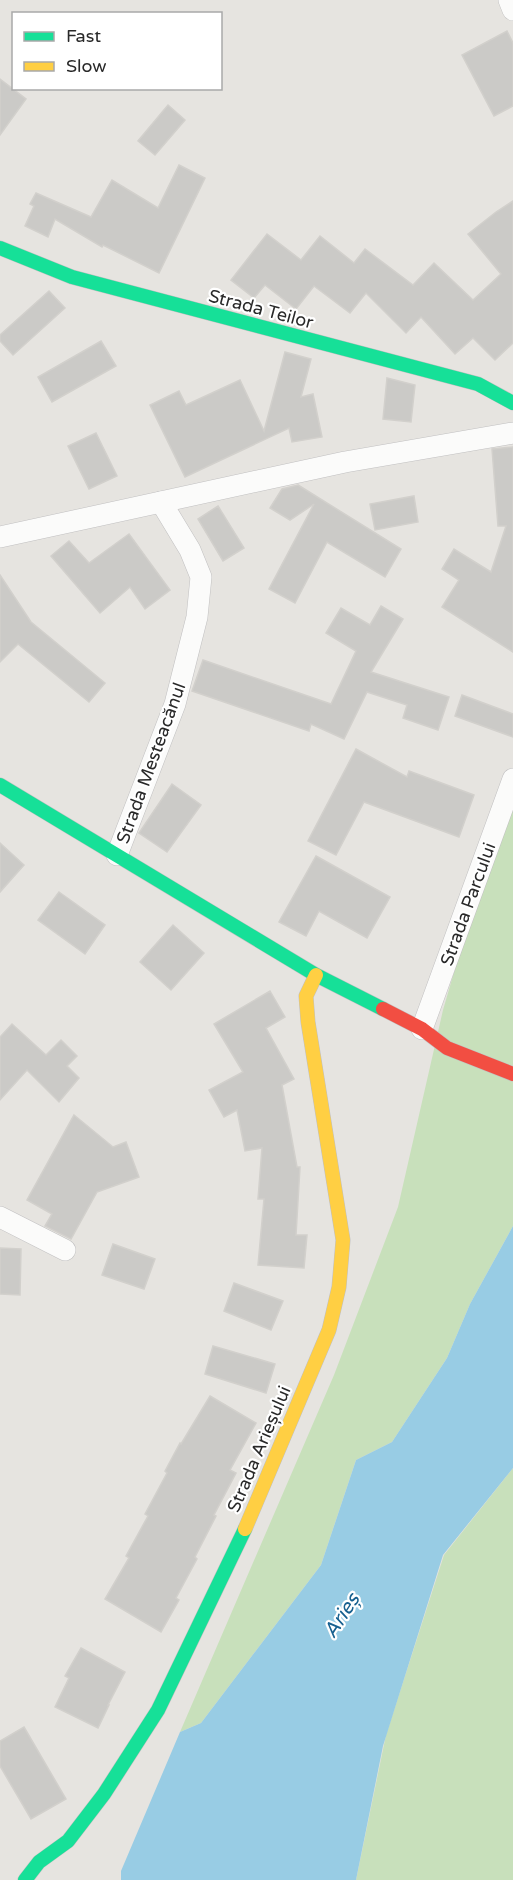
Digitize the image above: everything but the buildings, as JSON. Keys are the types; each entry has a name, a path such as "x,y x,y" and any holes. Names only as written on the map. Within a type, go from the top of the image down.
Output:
{"street":[{"path":"509,0 513,10"},
{"name":"Strada Teilor","path":"0,248 72,278 478,384 513,403"},
{"path":"0,537 345,462 513,433"},
{"name":"Strada Mesteacănul","path":"117,855 175,704 197,617 201,576 190,550 161,502"},
{"name":"Strada Parcului","path":"422,1029 513,779"},
{"path":"0,785 316,975 422,1029 447,1048 513,1074"},
{"name":"Strada Arieșului","path":"25,1880 39,1862 68,1840 104,1794 158,1710 248,1523 329,1330 339,1287 343,1240 308,1022 306,996 316,975"},
{"path":"0,1217 65,1251"}],"green space":[{"path":"513,770 513,1226 470,1304 447,1358 392,1442 356,1460 321,1565 201,1723 180,1732 334,1375 398,1207 443,1010"},
{"path":"513,1468 513,1880 356,1880 386,1735 444,1555"}],"water":[{"name":"Arieș","path":"513,1226 513,1468 443,1555 383,1746 356,1880 121,1880 121,1871 180,1732 201,1723 321,1565 356,1460 392,1442 447,1358 470,1304"}],"traffic: fast":[{"path":"0,248 72,277 478,384 513,403"},
{"path":"0,785 316,975 383,1009"},
{"path":"25,1880 39,1862 68,1841 104,1794 158,1710 245,1529"}],"traffic: slow":[{"path":"245,1529 329,1330 339,1287 343,1240 308,1022 306,996 316,975"}],"traffic: jam":[{"path":"383,1009 422,1029 447,1048 513,1074"}]}
